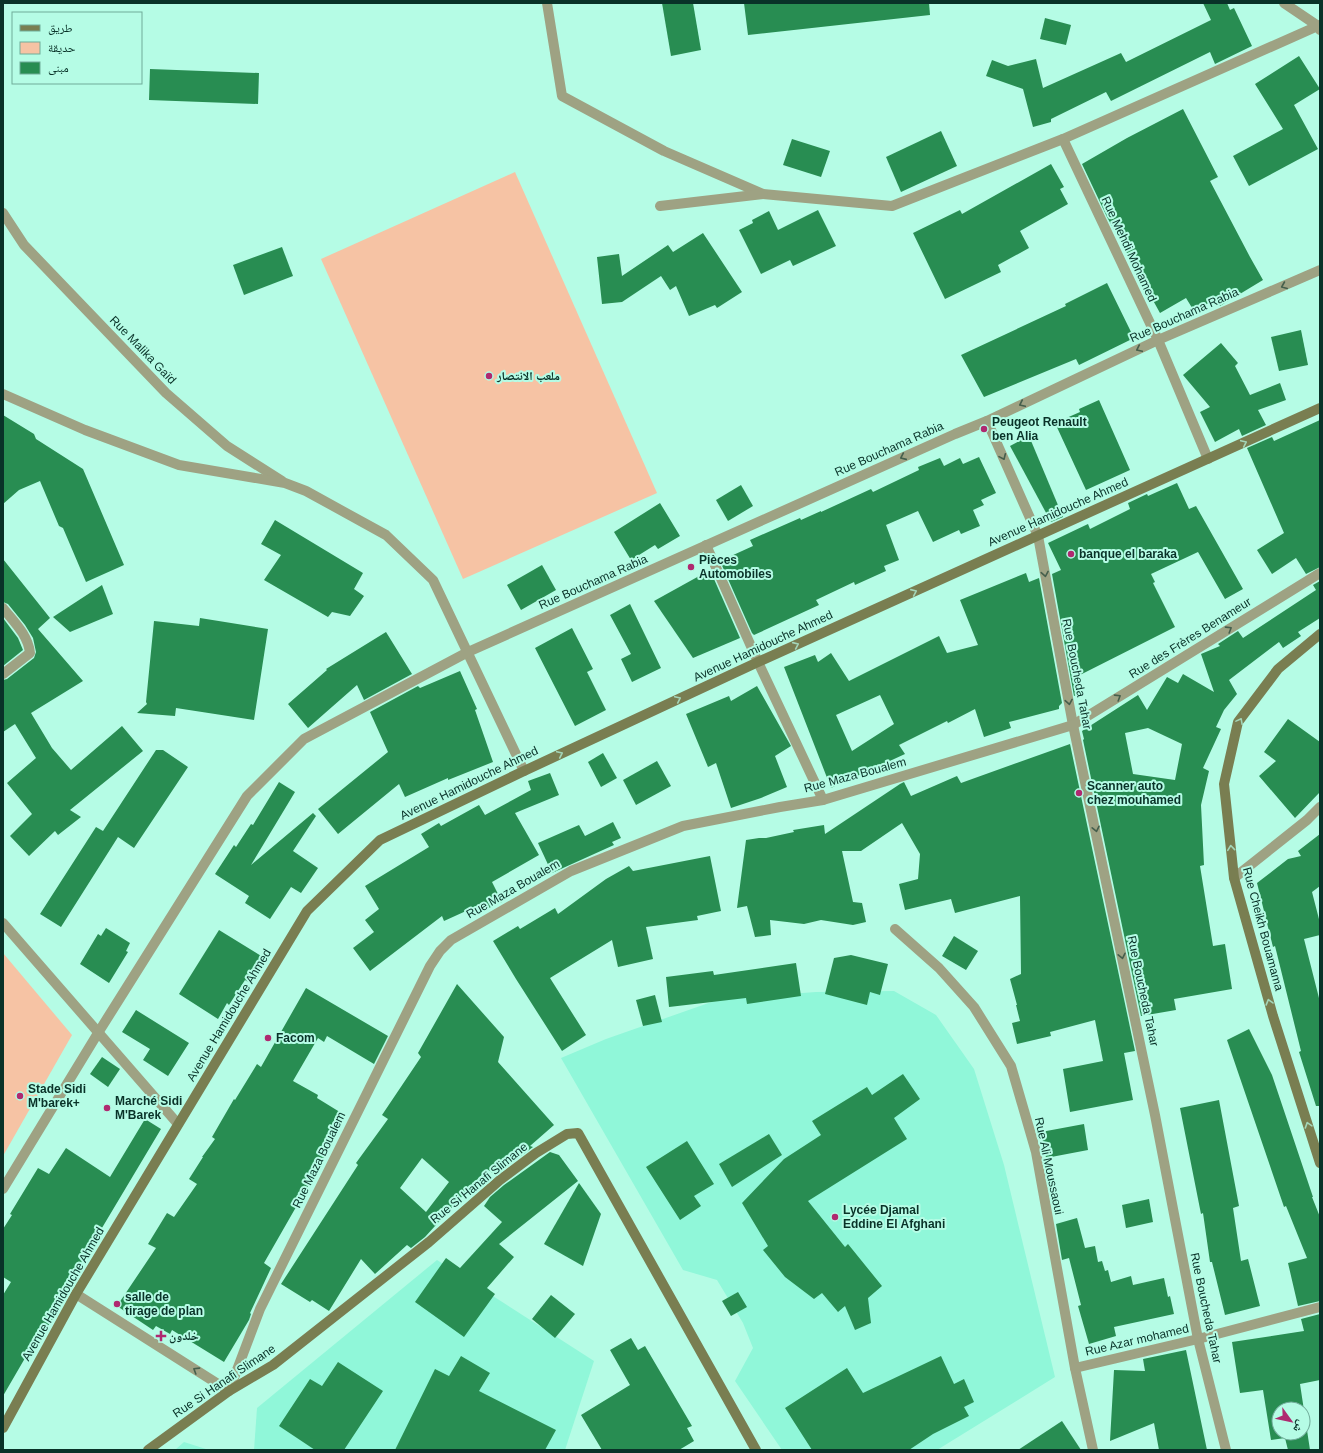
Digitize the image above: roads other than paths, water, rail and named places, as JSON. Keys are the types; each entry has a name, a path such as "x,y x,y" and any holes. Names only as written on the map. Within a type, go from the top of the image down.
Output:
{"main road":[{"name":"Avenue Hamidouche Ahmed","path":"3,1428 76,1294 307,911 380,840 758,662 1320,408"},
{"name":"Rue Cheikh Bouamama","path":"1320,634 1278,669 1238,722 1224,784 1234,878 1273,1016 1320,1163"},
{"name":"Rue Si Hanafi Slimane","path":"148,1450 229,1391 273,1365 429,1242 500,1180 536,1153 568,1134 578,1133 756,1450"}],"street":[{"path":"547,3 562,96 664,150 762,194"},
{"path":"1284,3 1319,27"},
{"path":"660,206 762,194 892,206 1063,139 1319,27"},
{"name":"Rue Mehdi Mohamed","path":"1063,139 1158,340 1208,459"},
{"name":"Rue Malika Gaïd","path":"3,213 24,245 166,393 227,446 285,483"},
{"name":"Rue Bouchama Rabia","path":"3,1189 98,1033 247,796 304,739 468,652 987,421 1158,340 1320,270"},
{"path":"3,394 84,430 179,465 285,483 306,491 386,535 433,580 524,771"},
{"name":"Rue Boucheda Tahar","path":"987,421 1038,536 1073,725 1156,1115 1198,1339 1226,1450"},
{"path":"706,545 758,662 823,800"},
{"name":"Rue des Frères Benameur","path":"1073,725 1320,573"},
{"path":"3,608 29,644 30,653 3,674"},
{"name":"Rue Maza Boualem","path":"229,1391 260,1309 430,966 440,951 451,940 571,871 682,826 823,800 1073,725"},
{"path":"1234,878 1307,820 1320,807"},
{"path":"3,923 178,1124"},
{"name":"Rue Ali Moussaoui","path":"895,929 939,968 974,1007 1011,1066 1036,1152 1075,1368 1093,1450"},
{"path":"76,1294 229,1391"},
{"name":"Rue Azar mohamed","path":"1075,1368 1198,1339 1320,1307"}],"place":[{"name":"ملعب الانتصار","path":"489,376"},
{"name":"Peugeot Renault ben Alia","path":"984,429"},
{"name":"banque el baraka","path":"1071,554"},
{"name":"Pièces Automobiles","path":"691,567"},
{"name":"Scanner auto chez mouhamed","path":"1079,793"},
{"name":"Facom","path":"268,1038"},
{"name":"Stade Sidi M'barek+","path":"20,1096"},
{"name":"Marché Sidi M'Barek","path":"107,1108"},
{"name":"Lycée Djamal Eddine El Afghani","path":"835,1217"},
{"name":"salle de tirage de plan","path":"117,1304"},
{"name":"خلدون","path":"161,1336"}]}
